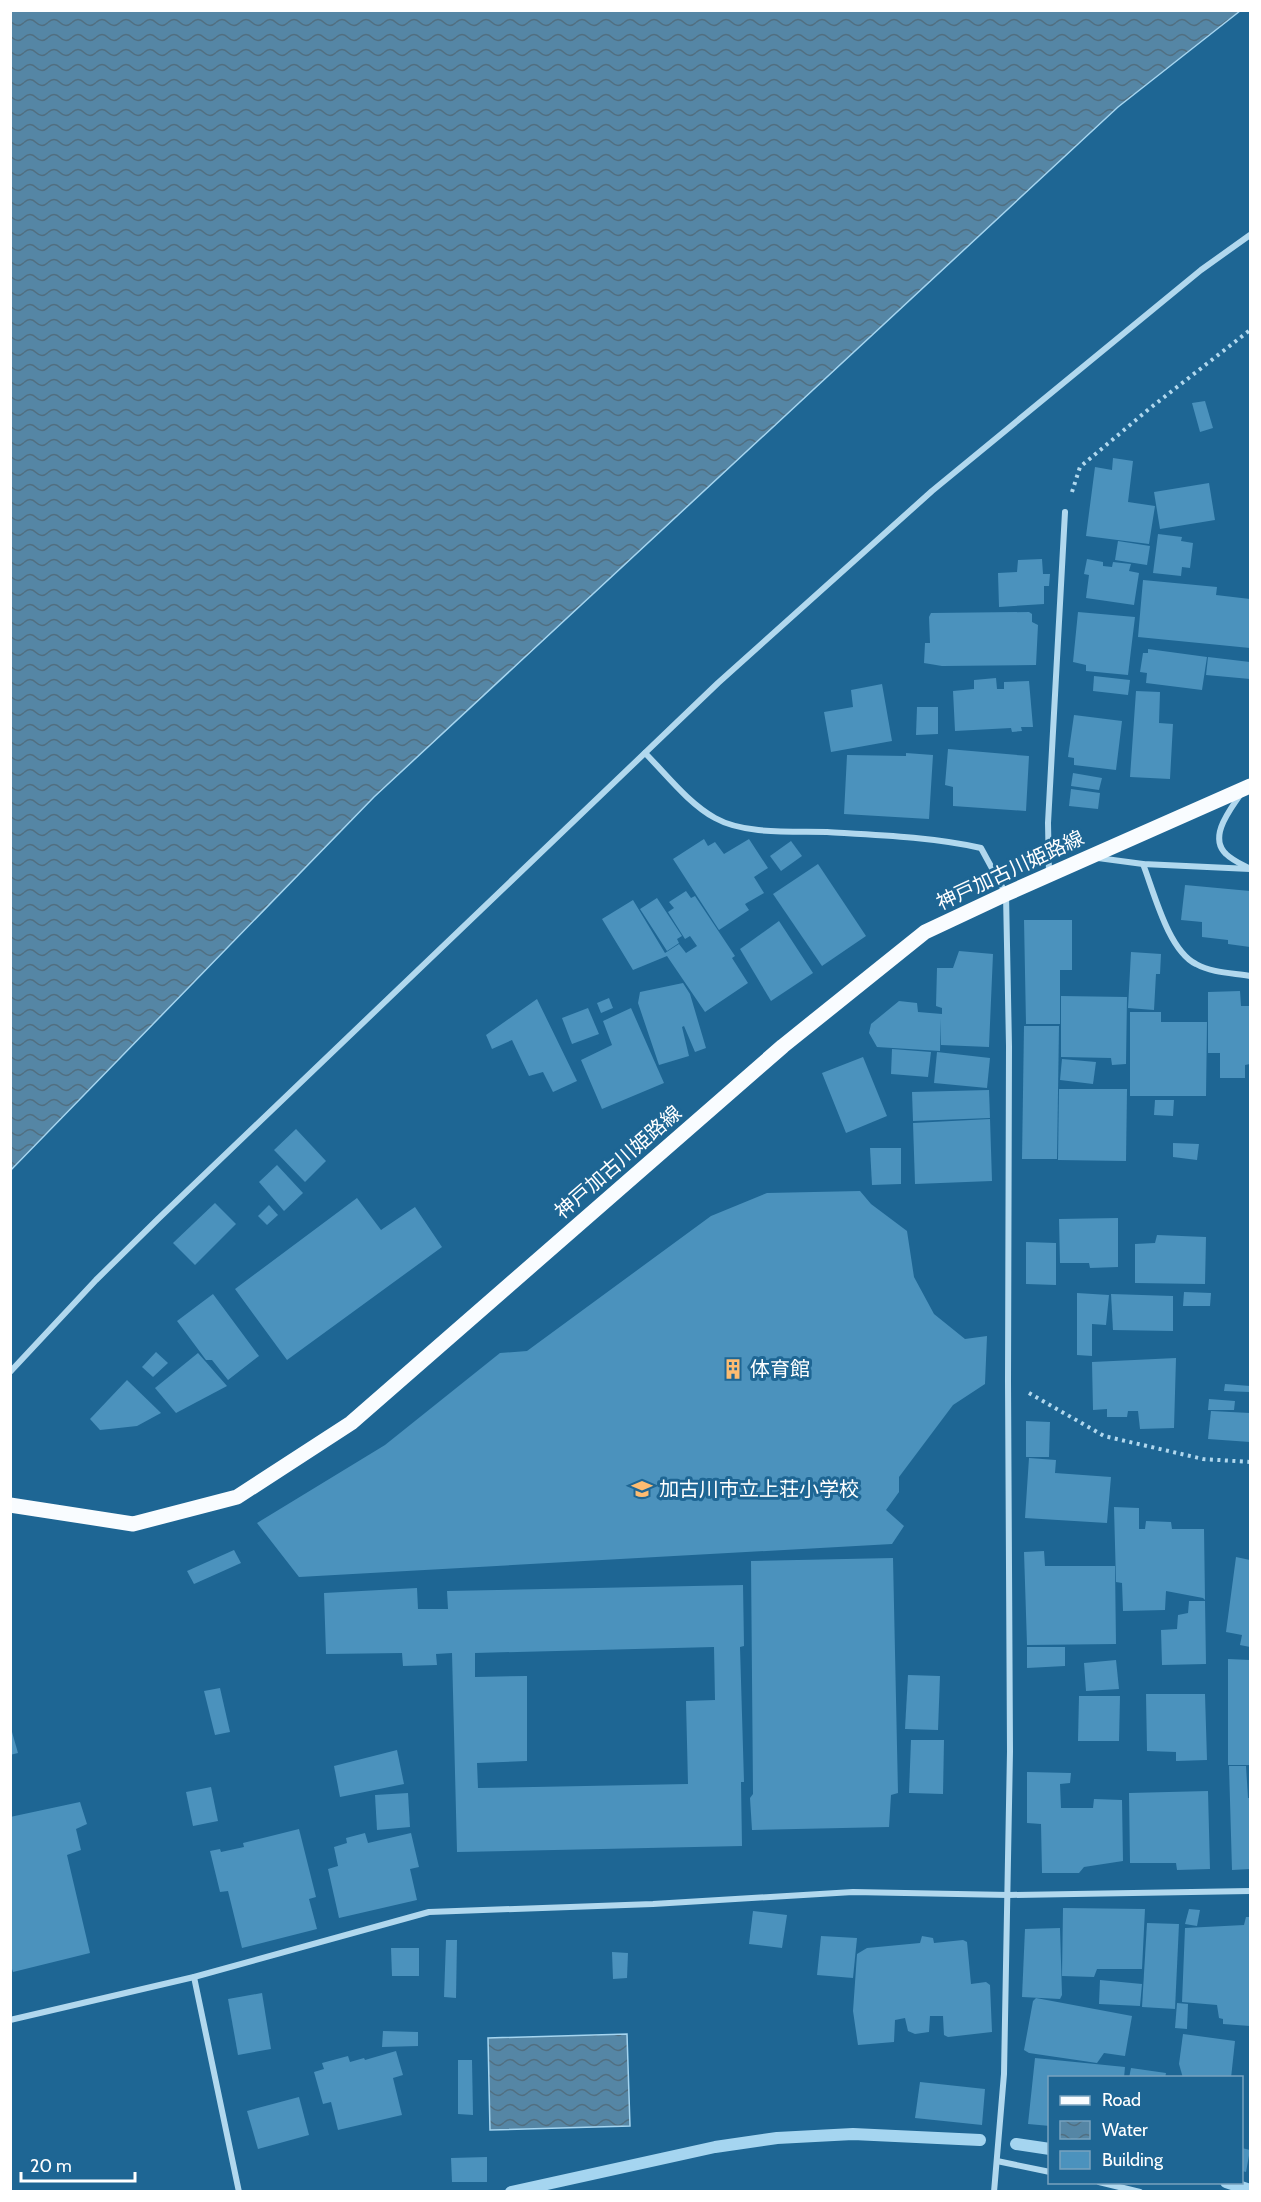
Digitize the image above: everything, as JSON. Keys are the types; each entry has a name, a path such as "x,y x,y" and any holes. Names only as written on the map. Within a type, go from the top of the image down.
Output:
{"main road":[{"name":"神戸加古川姫路線","path":"10,1505 133,1524 237,1497 351,1422 783,1046 926,932 1006,894 1248,787"}],"street":[{"path":"10,1372 96,1280 143,1234 718,683 932,491 1201,270 1251,235"},
{"path":"1049,875 1047,823 1065,512"},
{"path":"645,753 697,806 717,819 750,829 844,833 958,843 981,848 1006,894 1009,1176 1009,1895 1004,2074 994,2192"},
{"path":"1089,857 1143,864 1251,869 1225,854 1220,844 1225,816 1248,787"},
{"path":"1143,864 1177,946 1186,958 1209,969 1251,976"},
{"path":"10,2020 194,1977 429,1912 653,1904 853,1893 1009,1895 1251,1891"},
{"path":"194,1977 240,2192"},
{"path":"998,2161 1048,2172"},
{"path":"1107,2184 1140,2192"}],"path":[{"path":"1065,512 1080,467 1149,409 1251,330"},
{"path":"1008,1381 1104,1436 1203,1459 1251,1462"}],"water":[{"path":"11,10 1240,11 1118,107 374,797 11,1170"},
{"path":"627,2034 630,2126 490,2130 488,2038"}],"building":[{"path":"1205,401 1213,428 1200,432 1192,403"},
{"path":"1113,458 1133,461 1128,502 1155,506 1149,544 1086,536 1095,467 1112,470"},
{"path":"1209,483 1215,520 1160,529 1154,492"},
{"path":"1158,534 1182,537 1181,541 1193,543 1190,568 1182,567 1181,576 1153,573"},
{"path":"1118,541 1150,546 1147,565 1115,560"},
{"path":"1042,559 1043,574 1050,574 1049,586 1044,586 1044,604 999,607 998,573 1017,572 1018,560"},
{"path":"1087,559 1103,562 1103,566 1112,567 1113,562 1131,564 1129,571 1139,573 1134,605 1086,598 1089,575 1084,574"},
{"path":"1143,580 1217,587 1216,595 1250,599 1250,648 1138,637"},
{"path":"1029,612 1032,614 1032,622 1038,625 1036,665 942,666 924,663 925,643 930,643 929,617 931,613"},
{"path":"1078,612 1135,617 1128,675 1086,671 1086,665 1073,662"},
{"path":"1148,649 1207,657 1202,690 1146,683 1147,673 1140,672 1143,653 1148,653"},
{"path":"1208,657 1250,662 1250,679 1206,675"},
{"path":"1094,676 1130,680 1128,695 1093,691"},
{"path":"996,678 997,689 1004,689 1004,682 1029,681 1033,727 1021,727 1022,731 1012,732 1011,728 955,731 953,691 974,689 974,680"},
{"path":"882,684 892,741 831,752 824,712 853,707 851,690"},
{"path":"1136,691 1160,692 1159,723 1173,724 1170,779 1130,777"},
{"path":"917,707 938,707 938,734 916,735"},
{"path":"1074,715 1122,721 1116,770 1074,765 1074,758 1068,757"},
{"path":"948,749 1029,756 1026,811 953,806 953,787 945,785"},
{"path":"906,753 933,755 929,819 844,814 847,755 906,756"},
{"path":"1073,773 1102,778 1099,790 1071,786"},
{"path":"1071,789 1100,793 1098,809 1069,806"},
{"path":"704,839 708,846 715,842 724,854 749,839 768,868 754,877 764,893 745,904 749,910 719,930 673,859"},
{"path":"791,841 802,856 781,871 770,856"},
{"path":"818,864 866,936 822,966 773,894"},
{"path":"1185,885 1250,891 1250,947 1228,944 1228,940 1202,937 1202,922 1181,920"},
{"path":"686,891 691,898 695,896 735,956 732,958 748,983 705,1012 667,956 633,970 602,919 633,900 665,953 679,944 686,953 697,946 690,936 685,939 668,912 674,908 669,902"},
{"path":"657,898 682,936 677,939 679,943 667,951 640,909"},
{"path":"1024,920 1072,920 1072,970 1060,970 1060,1024 1026,1024"},
{"path":"779,921 813,973 771,1001 740,949"},
{"path":"959,951 993,954 989,1047 941,1045 941,1018 940,1051 877,1047 869,1033 871,1024 899,1001 917,1003 918,1012 942,1014 942,1008 936,1006 937,968 953,968"},
{"path":"1131,952 1161,954 1160,974 1156,974 1154,1010 1128,1008"},
{"path":"683,983 690,994 706,1048 695,1052 684,1026 682,1027 689,1056 659,1065 638,1003 640,992"},
{"path":"1240,991 1241,1006 1250,1006 1250,1064 1245,1065 1245,1078 1220,1078 1220,1053 1208,1053 1208,992"},
{"path":"1061,996 1127,997 1126,1064 1112,1065 1111,1058 1061,1057"},
{"path":"609,998 613,1008 601,1013 597,1003"},
{"path":"537,999 577,1081 553,1092 543,1072 529,1076 512,1040 492,1049 486,1035"},
{"path":"588,1008 599,1034 572,1044 562,1018"},
{"path":"631,1008 664,1083 602,1109 581,1060 612,1045 603,1021"},
{"path":"1130,1012 1161,1012 1161,1022 1207,1022 1206,1096 1130,1096"},
{"path":"1024,1026 1059,1026 1057,1159 1022,1159"},
{"path":"892,1049 931,1052 928,1077 891,1074"},
{"path":"937,1052 990,1058 987,1088 934,1083"},
{"path":"863,1057 887,1116 846,1133 822,1073"},
{"path":"1062,1059 1096,1062 1093,1084 1060,1080"},
{"path":"1059,1089 1127,1089 1126,1161 1058,1160"},
{"path":"989,1090 990,1118 913,1121 912,1092"},
{"path":"1155,1100 1174,1100 1173,1116 1154,1115"},
{"path":"990,1119 992,1181 915,1184 913,1123"},
{"path":"296,1129 326,1161 305,1182 274,1150"},
{"path":"1173,1143 1199,1144 1197,1160 1173,1157"},
{"path":"870,1148 901,1148 901,1184 872,1185"},
{"path":"277,1165 303,1193 284,1211 259,1182"},
{"name":"体育館","path":"860,1191 871,1204 907,1231 914,1277 934,1314 965,1339 987,1336 985,1384 953,1405 899,1477 899,1492 886,1510 904,1526 892,1544 299,1577 257,1523 385,1445 500,1353 527,1351 711,1216 767,1193"},
{"path":"357,1198 381,1230 415,1207 442,1247 287,1360 235,1289"},
{"path":"215,1203 236,1224 195,1265 173,1243"},
{"path":"269,1205 278,1215 267,1225 258,1216"},
{"path":"1118,1218 1118,1267 1090,1268 1089,1263 1060,1263 1059,1219"},
{"path":"1157,1235 1206,1237 1205,1284 1135,1283 1135,1244 1155,1243"},
{"path":"1026,1242 1056,1243 1056,1285 1026,1284"},
{"path":"1184,1292 1211,1293 1210,1306 1183,1306"},
{"path":"1077,1293 1109,1295 1106,1325 1092,1324 1092,1356 1077,1355"},
{"path":"213,1294 259,1356 228,1380 212,1360 206,1360 177,1321"},
{"path":"1111,1294 1173,1296 1173,1331 1113,1330"},
{"path":"156,1352 168,1363 153,1377 142,1367"},
{"path":"198,1353 227,1386 176,1413 155,1388"},
{"path":"1176,1358 1174,1428 1140,1429 1138,1411 1128,1411 1127,1417 1107,1417 1107,1409 1093,1410 1092,1362"},
{"path":"127,1380 161,1413 137,1426 100,1430 90,1419"},
{"path":"1225,1384 1250,1386 1249,1392 1224,1391"},
{"path":"1209,1399 1235,1401 1234,1410 1208,1410"},
{"path":"1211,1411 1250,1413 1250,1442 1208,1439"},
{"path":"1026,1421 1050,1422 1049,1457 1026,1457"},
{"path":"1029,1458 1056,1460 1055,1473 1111,1477 1107,1523 1025,1518"},
{"path":"1114,1507 1139,1508 1139,1529 1145,1529 1146,1521 1171,1522 1172,1529 1204,1529 1205,1600 1166,1591 1165,1610 1123,1611 1122,1583 1116,1582"},
{"path":"234,1550 241,1563 194,1584 187,1571"},
{"path":"1044,1551 1045,1566 1115,1566 1116,1644 1027,1645 1024,1552"},
{"path":"1236,1557 1250,1560 1250,1647 1240,1645 1242,1635 1226,1632"},
{"path":"893,1558 898,1793 891,1795 889,1827 752,1830 750,1798 753,1794 751,1561"},
{"path":"743,1585 744,1646 740,1647 744,1782 741,1782 742,1846 457,1852 452,1653 436,1654 437,1665 403,1666 402,1653 326,1654 324,1593 417,1588 418,1609 448,1609 447,1591","holes":["714,1647 715,1700 686,1701 688,1784 478,1788 477,1763 527,1761 527,1676 475,1677 475,1653"]},
{"path":"1189,1601 1205,1601 1206,1664 1162,1665 1161,1630 1177,1629 1178,1615 1188,1613"},
{"path":"1027,1647 1065,1647 1065,1666 1027,1668"},
{"path":"1228,1659 1250,1660 1250,1765 1228,1765"},
{"path":"1116,1660 1119,1689 1086,1691 1084,1663"},
{"path":"908,1675 940,1676 938,1730 905,1729"},
{"path":"220,1688 230,1732 215,1735 204,1691"},
{"path":"1146,1694 1205,1694 1207,1760 1176,1761 1176,1752 1147,1751"},
{"path":"1079,1696 1120,1696 1119,1741 1078,1741"},
{"path":"10,1725 18,1753 10,1755"},
{"path":"911,1740 944,1740 943,1794 909,1793"},
{"path":"397,1750 404,1784 340,1797 334,1766"},
{"path":"1229,1766 1246,1766 1248,1798 1250,1798 1250,1869 1232,1870"},
{"path":"1027,1772 1071,1773 1070,1783 1060,1784 1061,1808 1093,1808 1094,1799 1122,1800 1123,1861 1084,1867 1079,1873 1042,1873 1041,1824 1027,1823"},
{"path":"211,1787 218,1821 193,1826 186,1792"},
{"path":"1208,1791 1210,1869 1177,1870 1176,1863 1130,1863 1129,1793"},
{"path":"408,1793 410,1827 377,1830 375,1795"},
{"path":"80,1802 87,1824 76,1829 81,1850 67,1855 90,1953 13,1972 10,1963 10,1817"},
{"path":"299,1829 316,1897 309,1899 317,1929 242,1948 228,1891 220,1892 210,1851 220,1849 221,1852 244,1847 243,1843"},
{"path":"365,1833 368,1843 411,1833 419,1867 410,1869 417,1900 339,1918 328,1869 338,1866 334,1847 347,1843 346,1838"},
{"path":"1063,1908 1145,1909 1142,1969 1097,1969 1094,1977 1062,1976"},
{"path":"1189,1909 1200,1910 1197,1926 1185,1924"},
{"path":"753,1911 787,1915 782,1948 749,1944"},
{"path":"1246,1917 1250,1917 1250,2026 1223,2024 1223,2019 1219,2018 1217,2005 1182,2002 1185,1928 1244,1925"},
{"path":"1147,1923 1179,1924 1175,2009 1142,2007"},
{"path":"1060,1928 1062,1995 1060,1999 1022,1997 1025,1929"},
{"path":"821,1936 857,1938 853,1978 817,1975"},
{"path":"922,1936 933,1938 934,1943 963,1940 967,1942 971,1984 986,1982 990,1985 992,2032 948,2037 944,2035 943,2016 930,2016 929,2032 915,2034 908,2031 905,2018 895,2020 894,2042 858,2045 853,2011 857,1954 867,1948 920,1943"},
{"path":"446,1940 457,1940 456,1998 444,1997"},
{"path":"391,1948 419,1948 419,1976 392,1976"},
{"path":"612,1952 628,1953 627,1978 613,1979"},
{"path":"1100,1980 1142,1984 1140,2006 1099,2004"},
{"path":"262,1993 271,2049 238,2055 228,1999"},
{"path":"1036,1998 1132,2016 1125,2056 1104,2053 1097,2063 1029,2053 1024,2050 1033,2001"},
{"path":"1177,2003 1188,2004 1187,2029 1175,2028"},
{"path":"383,2031 418,2032 418,2046 382,2047"},
{"path":"1183,2034 1235,2041 1231,2076 1182,2076 1179,2064"},
{"path":"396,2051 403,2075 393,2078 402,2115 338,2130 331,2102 323,2104 314,2072 324,2069 322,2063 348,2056 350,2062"},
{"path":"1035,2058 1125,2067 1124,2076 1048,2076 1048,2126 1028,2124"},
{"path":"458,2060 472,2060 473,2115 458,2114"},
{"path":"1131,2068 1166,2073 1165,2076 1129,2076"},
{"path":"920,2082 985,2089 982,2125 915,2118"},
{"path":"299,2097 309,2135 258,2149 247,2111"},
{"path":"1243,2148 1250,2150 1246,2172 1243,2171"},
{"path":"487,2157 487,2182 452,2182 451,2158"}],"waterway":[{"path":"511,2192 715,2147 777,2138 853,2134 980,2140"},
{"path":"1016,2144 1048,2149"},
{"path":"1232,2184 1250,2190"}],"place":[{"name":"体育館","path":"733,1369"},
{"name":"加古川市立上荘小学校","path":"642,1489"}]}
